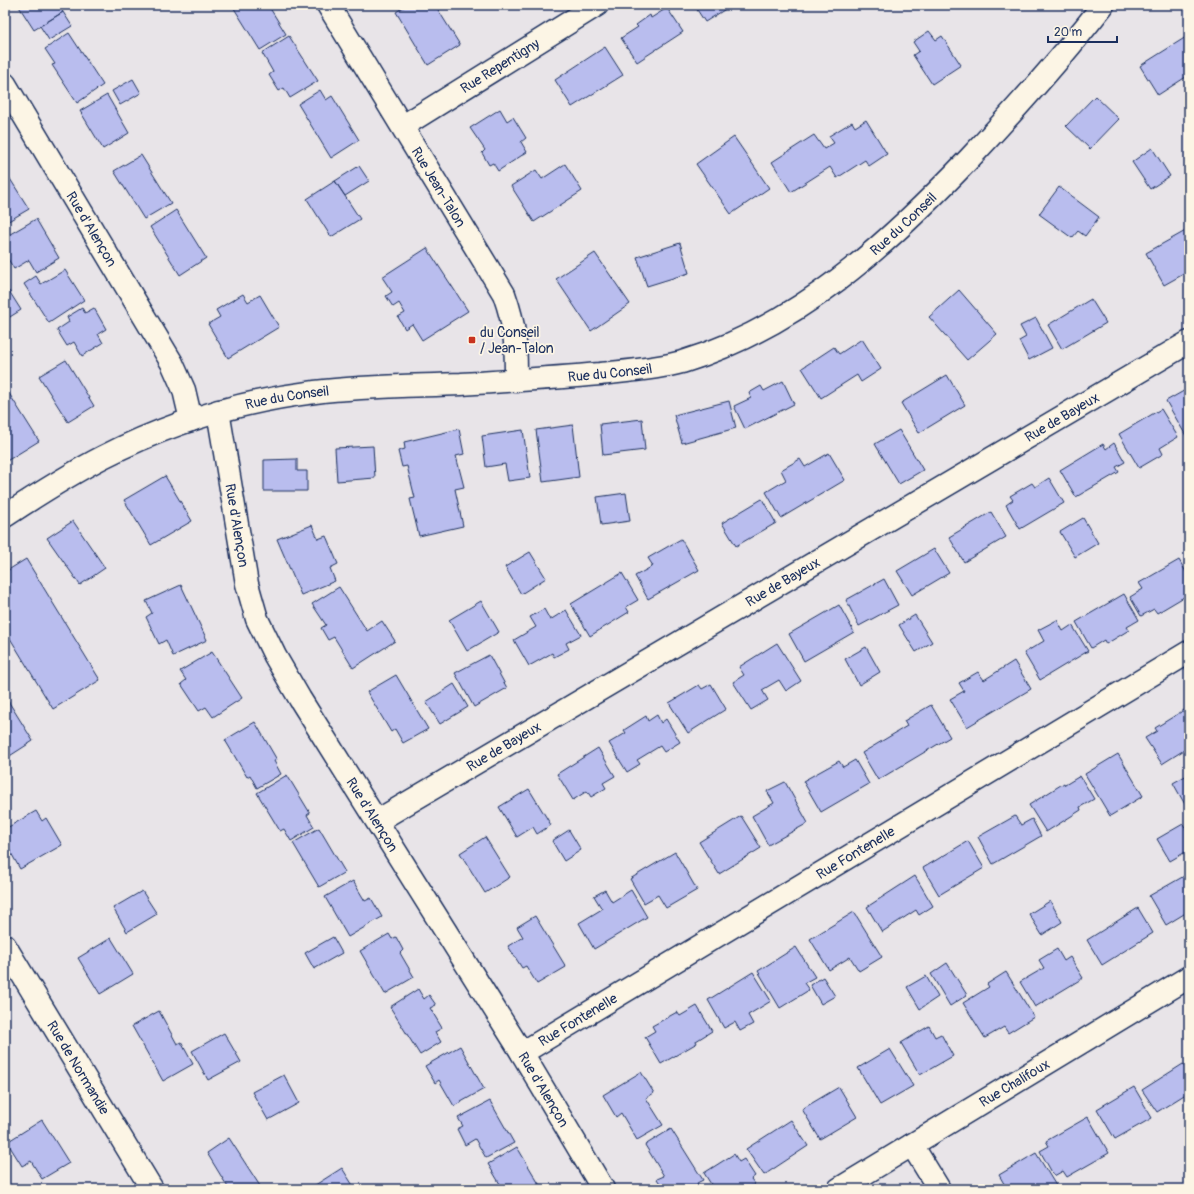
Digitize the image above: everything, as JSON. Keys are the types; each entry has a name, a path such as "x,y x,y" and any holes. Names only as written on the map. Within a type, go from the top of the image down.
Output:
{"street":[{"name":"Rue Jean-Talon","path":"328,5 504,294 513,318 516,341 516,381"},
{"name":"Rue Repentigny","path":"403,126 597,5"},
{"name":"Rue du Conseil","path":"5,516 103,457 161,430 218,411 274,398 315,392 516,381 636,370 678,363 720,349 753,334 788,315 824,291 864,261 902,227 1005,121 1103,5"},
{"name":"Rue d'Alençon","path":"5,84 172,363 184,390 191,420"},
{"name":"Rue de Bayeux","path":"377,821 1189,342"},
{"name":"Rue d'Alençon","path":"218,411 247,584 257,620 282,668 522,1054 603,1189"},
{"name":"Rue Fontenelle","path":"522,1054 1189,652"},
{"name":"Rue de Normandie","path":"5,946 152,1189"},
{"name":"Rue Chalifoux","path":"839,1189 1189,977"},
{"path":"912,1145 939,1189"}],"building":[{"path":"18,5 58,5 63,12 34,30"},
{"path":"232,5 268,5 286,34 260,50"},
{"path":"407,5 435,5 460,45 428,65 396,12"},
{"path":"694,5 732,5 705,22"},
{"path":"667,8 683,32 637,62 621,38 638,27 636,25 650,15 651,18"},
{"path":"63,12 72,26 49,40 40,26"},
{"path":"929,31 936,40 942,36 961,65 932,84 913,55 919,51 913,42"},
{"path":"69,33 103,85 77,103 52,65 55,64 45,49"},
{"path":"289,36 318,81 290,98 284,88 279,91 269,75 273,72 262,53"},
{"path":"1186,37 1189,41 1189,75 1158,95 1140,66"},
{"path":"605,47 623,75 572,107 555,80"},
{"path":"133,79 141,93 120,105 112,91"},
{"path":"320,90 326,100 332,96 359,140 331,158 298,104"},
{"path":"107,95 129,133 103,149 80,111"},
{"path":"1095,96 1119,119 1090,149 1066,126"},
{"path":"500,109 507,121 513,117 526,138 521,142 527,152 498,171 493,163 489,165 482,153 485,150 470,128"},
{"path":"866,120 887,154 869,166 865,160 837,178 830,167 791,192 772,162 814,135 824,149 834,143 829,136 852,122 855,127"},
{"path":"734,137 769,188 731,214 696,164"},
{"path":"1152,148 1170,176 1150,189 1132,162"},
{"path":"141,155 171,203 144,219 114,171"},
{"path":"565,164 582,191 534,222 511,186 536,170 542,179"},
{"path":"359,166 369,181 345,196 335,181"},
{"path":"7,174 29,209 5,223 5,175"},
{"path":"335,181 360,219 331,237 307,199"},
{"path":"1059,187 1099,217 1085,236 1078,231 1072,238 1039,214"},
{"path":"176,210 206,258 180,275 150,227"},
{"path":"36,219 59,258 36,272 29,260 14,269 5,254 5,237"},
{"path":"1189,229 1189,271 1164,285 1146,253"},
{"path":"680,243 689,273 647,286 637,257"},
{"path":"427,248 468,311 422,340 412,324 405,329 398,317 405,313 399,303 393,307 386,296 392,292 382,277"},
{"path":"595,253 630,304 591,331 556,279"},
{"path":"65,270 84,300 49,323 24,284 36,276 41,284"},
{"path":"959,290 997,334 967,360 929,317"},
{"path":"9,291 21,310 5,320 5,294"},
{"path":"243,294 248,302 260,295 279,327 228,358 208,324 220,317 216,310"},
{"path":"1091,299 1106,323 1062,349 1048,325"},
{"path":"82,308 85,313 94,308 106,329 98,334 103,343 82,356 74,342 67,346 57,330 69,322 67,317"},
{"path":"1036,318 1052,348 1029,360 1019,341 1026,337 1020,326"},
{"path":"862,339 881,369 861,382 857,375 821,398 802,368 834,347 839,354"},
{"path":"66,360 94,406 68,422 39,376"},
{"path":"947,375 965,405 919,433 901,403"},
{"path":"783,381 794,404 745,429 734,406 751,398 749,393 761,386 764,391"},
{"path":"5,387 39,441 5,462"},
{"path":"1189,388 1189,441 1166,401"},
{"path":"729,401 736,428 682,443 674,415"},
{"path":"1161,409 1178,437 1160,448 1163,454 1139,468 1119,434"},
{"path":"642,419 645,450 603,455 600,424"},
{"path":"573,425 579,477 543,482 536,430"},
{"path":"459,429 464,454 456,456 464,487 455,489 463,526 419,536 410,499 415,498 407,466 402,467 398,451 405,449 404,442"},
{"path":"523,430 530,478 508,481 505,464 486,467 482,436"},
{"path":"899,430 923,470 899,484 875,444"},
{"path":"1114,443 1125,462 1116,467 1119,472 1076,497 1060,470 1103,444 1106,449"},
{"path":"373,446 375,478 337,481 335,448"},
{"path":"829,453 845,480 781,518 766,492 786,480 781,470 800,459 805,467"},
{"path":"297,459 297,471 307,471 307,491 264,491 264,460"},
{"path":"165,476 192,521 151,545 124,500"},
{"path":"1049,478 1064,503 1020,529 1006,505 1013,500 1010,496 1032,483 1035,487"},
{"path":"626,493 630,521 601,525 597,497"},
{"path":"762,499 776,523 736,546 722,523"},
{"path":"991,512 1006,537 964,562 949,537"},
{"path":"1083,518 1098,543 1075,557 1060,532"},
{"path":"73,521 105,568 80,585 47,538"},
{"path":"312,525 318,539 326,536 338,564 330,568 335,581 301,595 277,539"},
{"path":"681,539 699,570 648,599 635,576 653,566 648,558"},
{"path":"934,549 949,573 912,595 897,571"},
{"path":"530,552 546,578 521,594 505,567"},
{"path":"26,559 100,680 53,709 5,630 5,572"},
{"path":"1179,560 1189,577 1189,594 1157,613 1154,609 1141,616 1130,597 1143,589 1139,583"},
{"path":"622,573 638,600 626,607 629,612 590,636 571,604"},
{"path":"884,579 898,605 859,626 846,600"},
{"path":"181,585 207,640 173,656 166,640 159,644 146,617 152,613 146,601"},
{"path":"339,587 367,631 382,621 395,641 353,668 334,637 328,640 321,628 326,625 312,604"},
{"path":"1124,594 1139,620 1127,627 1129,630 1106,644 1104,640 1091,648 1076,622"},
{"path":"481,601 499,632 467,651 449,620"},
{"path":"839,605 854,632 804,661 789,634"},
{"path":"544,609 550,620 566,610 581,635 566,643 569,649 554,657 552,653 529,666 514,640 536,627 530,617"},
{"path":"915,615 932,642 916,652 899,625"},
{"path":"1057,620 1063,631 1072,625 1088,651 1040,680 1024,653 1044,641 1038,630"},
{"path":"777,643 801,681 786,691 779,680 762,690 768,700 751,710 733,682 744,675 739,667"},
{"path":"866,647 880,672 859,685 845,659"},
{"path":"212,652 242,698 213,717 206,707 199,711 181,684 186,680 180,671"},
{"path":"489,655 507,688 474,707 455,673"},
{"path":"1014,661 1031,689 967,727 950,699 964,691 959,683 978,672 984,680"},
{"path":"396,675 428,729 403,743 395,729 391,732 367,692"},
{"path":"454,684 468,707 440,724 426,702"},
{"path":"711,684 726,709 688,733 669,703 699,685 702,689"},
{"path":"5,696 33,741 5,759"},
{"path":"931,705 950,737 878,780 862,753 907,726 904,721"},
{"path":"1189,707 1189,747 1162,764 1145,738 1157,731 1155,728"},
{"path":"657,715 661,723 666,719 680,742 664,752 660,746 637,760 640,764 627,772 609,743 626,733 624,730 646,716 648,721"},
{"path":"255,722 277,760 274,761 281,774 257,788 250,775 247,777 225,740"},
{"path":"598,748 615,776 603,783 606,788 591,797 587,791 573,800 557,774"},
{"path":"1118,754 1143,796 1110,816 1085,774"},
{"path":"855,760 869,784 821,812 803,781 839,761 843,767"},
{"path":"1189,774 1189,807 1187,808 1173,783"},
{"path":"287,775 310,813 307,815 314,827 291,841 284,829 280,831 257,793"},
{"path":"1080,776 1094,799 1080,807 1081,810 1046,832 1029,805 1064,783 1065,785"},
{"path":"785,782 808,823 768,845 752,816 774,803 767,791"},
{"path":"529,789 551,825 537,834 533,827 517,837 499,807"},
{"path":"36,811 42,821 46,818 62,845 20,869 5,842 5,829"},
{"path":"741,816 761,848 719,874 699,842"},
{"path":"1015,816 1021,825 1032,819 1041,836 993,864 978,837"},
{"path":"1183,824 1189,834 1189,850 1170,861 1157,839"},
{"path":"319,828 345,872 319,887 293,843"},
{"path":"569,830 581,850 564,861 552,841"},
{"path":"485,837 510,877 485,893 460,853"},
{"path":"968,841 984,868 939,895 923,868"},
{"path":"675,852 697,890 666,908 658,895 644,903 630,879"},
{"path":"1186,875 1187,877 1189,875 1189,911 1166,925 1149,896"},
{"path":"915,876 933,906 919,915 916,910 882,932 867,907"},
{"path":"353,881 365,901 371,898 382,917 348,937 325,897"},
{"path":"605,890 612,902 631,890 647,917 594,949 579,923 602,909 594,896"},
{"path":"142,891 157,914 127,932 113,908"},
{"path":"1050,901 1062,922 1042,935 1029,914"},
{"path":"1138,908 1153,933 1102,965 1087,940"},
{"path":"854,912 882,957 859,971 850,957 829,970 810,939"},
{"path":"535,916 566,967 537,984 526,966 522,968 508,946 523,937 517,927"},
{"path":"389,934 392,939 396,937 403,950 400,953 414,977 385,994 360,951"},
{"path":"333,937 342,953 314,969 305,953"},
{"path":"111,938 133,974 100,994 78,958"},
{"path":"796,947 815,977 804,983 809,990 780,1008 758,971"},
{"path":"1057,949 1064,961 1070,957 1083,978 1035,1007 1020,982 1044,968 1039,960"},
{"path":"947,963 967,995 950,1006 931,974"},
{"path":"753,972 771,1001 748,1015 753,1024 740,1031 735,1022 724,1028 708,1000"},
{"path":"1006,972 1034,1017 1008,1033 1004,1027 985,1038 963,1003 989,987 987,984"},
{"path":"926,976 938,997 920,1009 907,987"},
{"path":"823,977 835,996 821,1004 810,985"},
{"path":"418,989 424,999 429,995 436,1005 430,1008 442,1028 435,1032 441,1042 420,1055 390,1007"},
{"path":"697,1006 712,1031 696,1041 697,1043 661,1064 645,1037 655,1031 652,1026 677,1012 680,1016"},
{"path":"159,1011 177,1044 181,1042 193,1064 163,1081 132,1026"},
{"path":"929,1026 935,1037 941,1034 953,1056 920,1075 901,1043"},
{"path":"224,1033 241,1062 208,1080 192,1051"},
{"path":"460,1046 484,1089 454,1106 439,1080 435,1083 425,1066"},
{"path":"890,1049 913,1086 880,1105 858,1068"},
{"path":"1183,1064 1189,1074 1189,1092 1157,1112 1142,1090"},
{"path":"641,1072 654,1093 646,1098 663,1125 637,1140 621,1113 616,1117 603,1095"},
{"path":"284,1075 299,1103 268,1120 252,1092"},
{"path":"839,1087 857,1117 820,1139 802,1109"},
{"path":"1134,1087 1152,1118 1115,1139 1097,1109"},
{"path":"490,1101 514,1143 486,1158 475,1139 465,1145 457,1129 463,1126 458,1118"},
{"path":"1088,1117 1109,1153 1067,1177 1063,1171 1054,1176 1040,1151 1049,1146 1046,1141"},
{"path":"42,1120 69,1163 42,1179 31,1161 22,1166 7,1142"},
{"path":"791,1120 808,1146 764,1175 746,1149"},
{"path":"671,1129 703,1180 697,1183 701,1189 664,1189 657,1179 664,1176 645,1145"},
{"path":"229,1138 260,1186 256,1189 229,1189 207,1153"},
{"path":"517,1147 542,1189 503,1189 488,1164"},
{"path":"1036,1153 1058,1189 1007,1189 999,1175"},
{"path":"734,1154 739,1162 744,1159 755,1176 751,1179 755,1184 747,1189 714,1189 704,1173"},
{"path":"342,1168 354,1187 351,1189 309,1189"}],"place":[{"name":"du Conseil / Jean-Talon","path":"472,340"}]}
